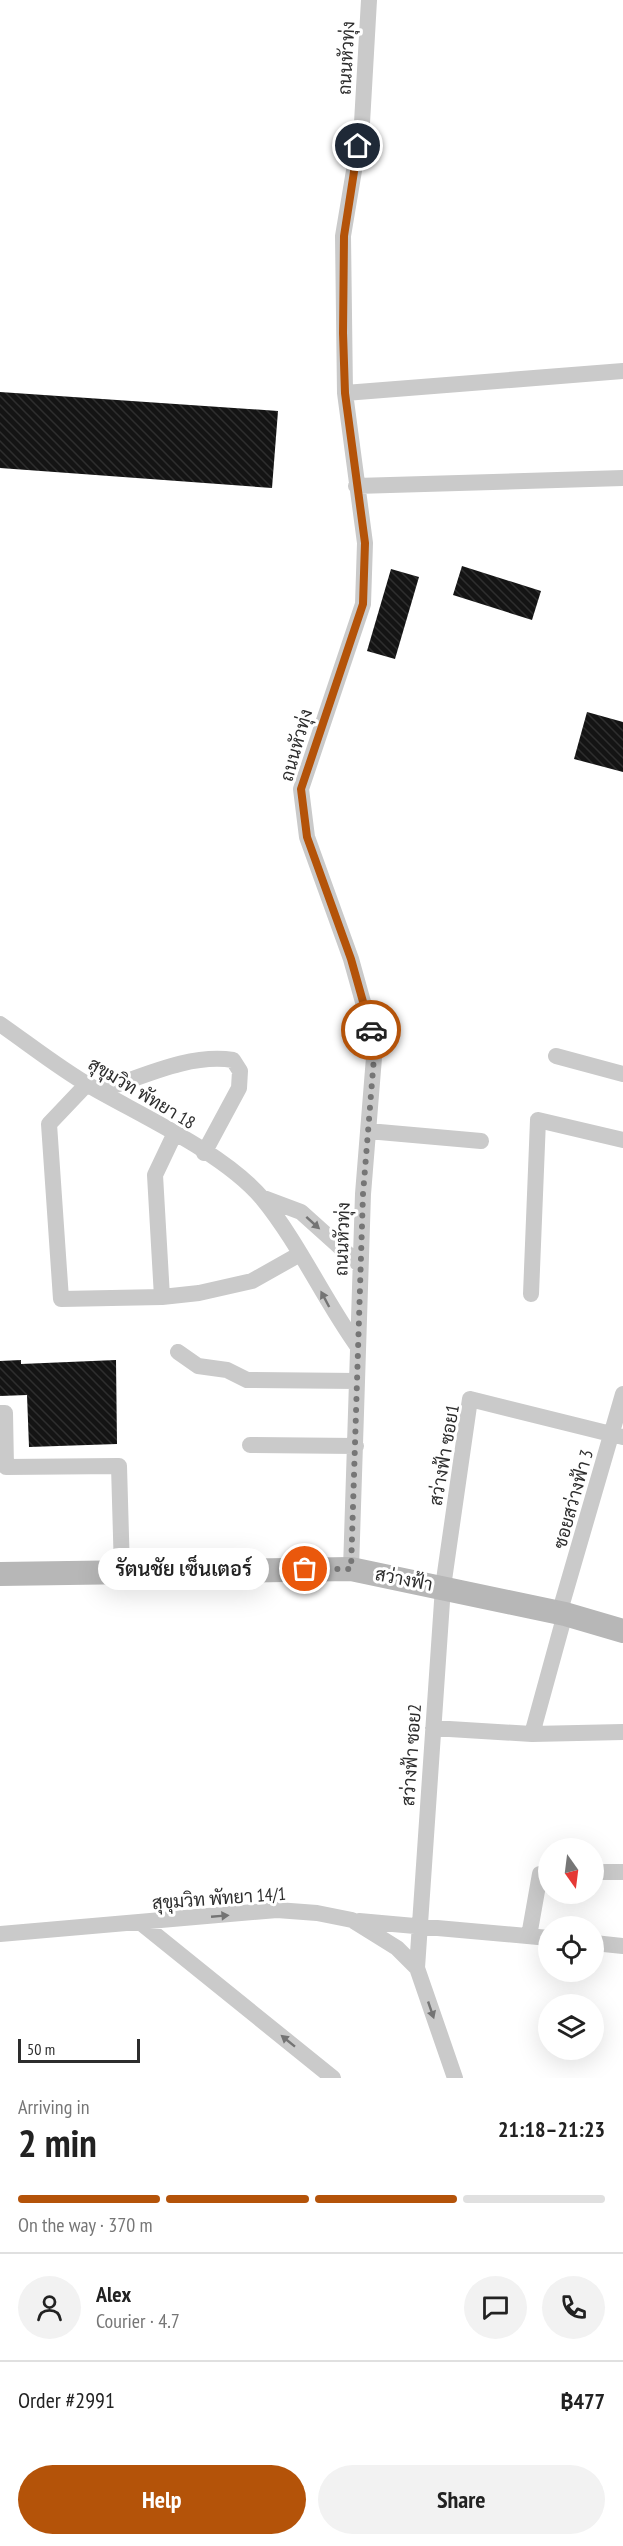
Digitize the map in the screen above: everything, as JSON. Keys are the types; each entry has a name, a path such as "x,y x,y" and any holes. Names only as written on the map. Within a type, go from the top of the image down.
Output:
{"street":[{"name":"ถนนหัวทุ่ง","path":"351,1569 360,1265 375,1045 351,959 307,837 301,789 363,604 365,543 345,393 344,236 362,123 369,0"},
{"path":"345,393 623,371"},
{"path":"356,486 623,478"},
{"name":"สุขุมวิท พัทยา 18","path":"0,1024 93,1088 221,1162 261,1197 300,1254 331,1310 358,1347"},
{"path":"556,1056 623,1074"},
{"path":"204,1153 239,1088 240,1071 233,1060 218,1058 195,1061 93,1088 49,1124 61,1299 162,1297 199,1293 252,1281 300,1254"},
{"path":"531,1294 538,1120 623,1140"},
{"path":"368,1131 481,1141"},
{"path":"162,1297 155,1175 174,1135"},
{"name":"สุขุมวิท พัทยา 18","path":"261,1197 301,1212 360,1265"},
{"path":"178,1352 198,1366 227,1370 247,1380 357,1381"},
{"name":"ซอยสว่างฟ้า 3","path":"532,1734 562,1614 618,1436 623,1394"},
{"name":"สว่างฟ้า ซอย1","path":"443,1587 470,1400 618,1436"},
{"path":"0,1413 5,1413 6,1467 119,1466 122,1571"},
{"path":"250,1445 356,1446"},
{"name":"สว่างฟ้า","path":"0,1574 351,1569 562,1614 623,1631"},
{"name":"สว่างฟ้า ซอย2","path":"417,1968 443,1587"},
{"path":"433,1728 532,1734 623,1732"},
{"path":"604,1872 623,1872"},
{"path":"529,1936 538,1885"},
{"name":"สุขุมวิท พัทยา 14/1","path":"0,1934 278,1910 317,1913 352,1920 397,1948 417,1968 455,2078"},
{"path":"174,1950 171,1933 184,1919"},
{"path":"352,1920 538,1937"},
{"path":"141,1923 333,2078"},
{"path":"604,1944 623,1946"}],"building":[{"path":"0,392 278,411 272,488 0,468"},
{"path":"462,566 541,591 532,620 453,595"},
{"path":"391,569 419,577 395,659 367,651"},
{"path":"587,712 623,722 623,772 574,759"},
{"path":"21,1360 21,1364 116,1360 117,1444 29,1447 27,1395 0,1396 0,1361"}],"way so far":[{"path":"305,1569 351,1569 363,1194 375,1045 371,1030"}],"place":[{"name":"รัตนชัย เซ็นเตอร์","path":"305,1569"}],"route":[{"path":"358,146 344,236 343,333 345,393 365,543 363,604 323,717 301,789 307,837 351,959 371,1030"}]}
